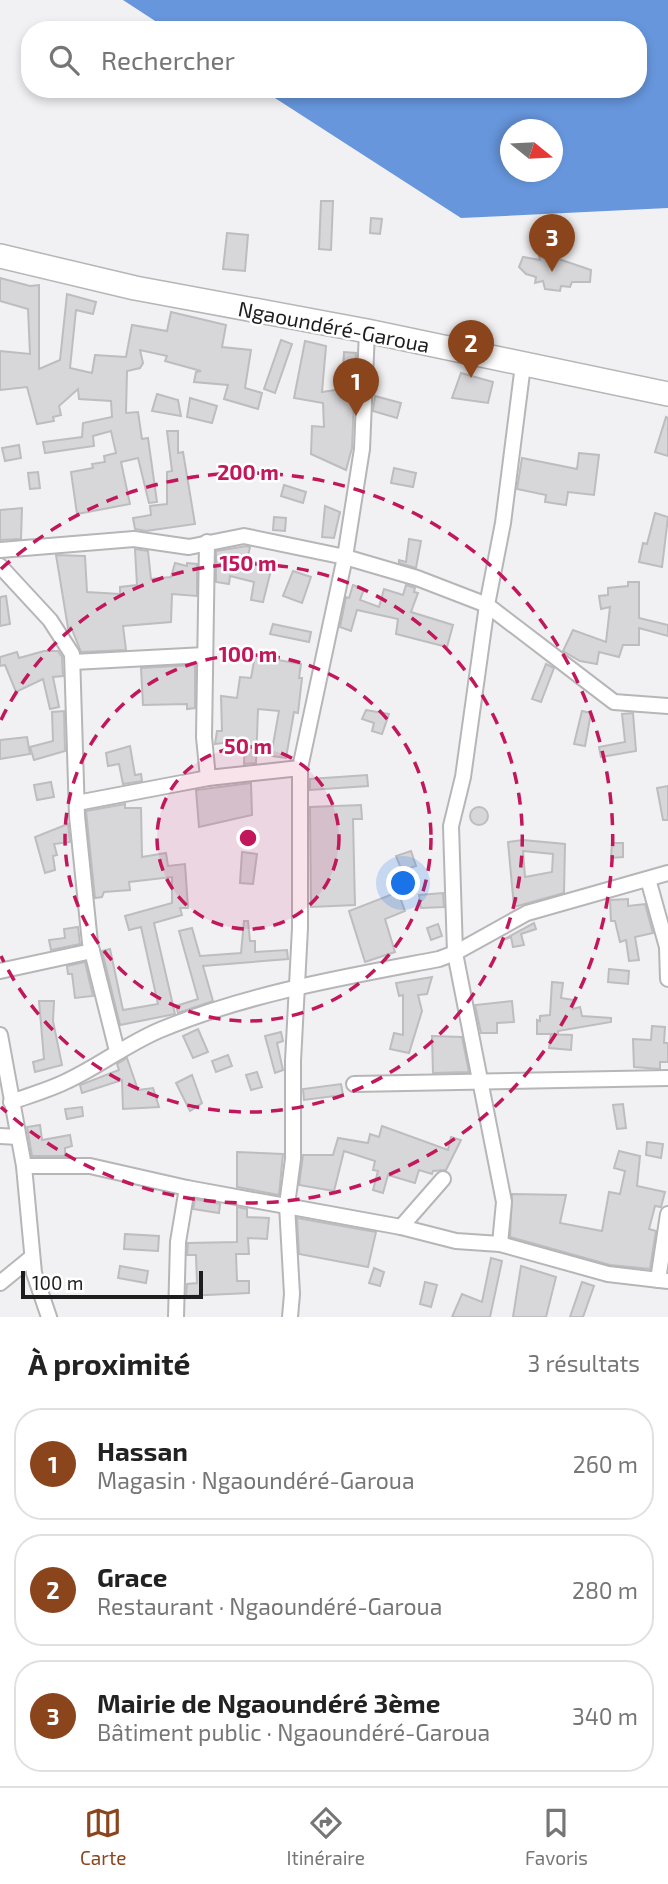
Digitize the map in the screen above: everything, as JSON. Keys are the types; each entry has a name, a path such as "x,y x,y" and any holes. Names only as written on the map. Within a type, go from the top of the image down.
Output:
{"highway":[{"name":"Ngaoundéré-Garoua","path":"0,256 135,288 367,331 668,394"}],"street":[{"path":"290,1317 292,1294 287,1205 293,1158 296,987 300,928 300,768 345,557 362,449 367,331"},
{"path":"500,1244 504,1202 455,953 452,825 464,768 487,605 503,523 523,365"},
{"path":"0,551 134,539 189,547 244,536 345,557 417,578 487,605 614,702 668,706"},
{"path":"207,542 204,737 208,778"},
{"path":"0,566 64,638 73,662 77,803 92,951 117,1051"},
{"path":"73,662 205,655"},
{"path":"77,803 208,778 300,768"},
{"path":"12,1102 69,1080 117,1051 161,1030 296,987 455,953 515,918 594,892 668,873"},
{"path":"648,879 667,947 668,979"},
{"path":"0,971 92,951"},
{"path":"0,1035 24,1166 32,1257 50,1317"},
{"path":"354,1084 668,1079"},
{"path":"0,1136 18,1137"},
{"path":"24,1166 90,1166 187,1188 401,1227 456,1241 500,1244 608,1274 663,1281 668,1214"},
{"path":"401,1227 443,1179"},
{"path":"176,1317 178,1242 187,1188"},
{"path":"0,1283 32,1257"}],"water":[{"path":"123,0 668,0 668,208 461,218 275,98 647,98 647,21 155,21"}],"building":[{"path":"321,201 333,201 331,250 319,249"},
{"path":"371,218 382,219 380,234 370,233"},
{"path":"227,233 248,235 245,271 223,269"},
{"path":"538,252 591,270 590,282 572,282 570,287 561,286 560,291 545,289 543,281 535,283 536,277 526,274 519,267 523,257 540,260"},
{"path":"0,278 30,286 39,285 39,369 60,360 67,294 96,302 93,314 76,310 70,368 92,373 95,355 126,357 132,325 167,331 171,312 226,325 222,347 251,350 245,388 262,393 258,409 224,399 228,385 194,382 196,372 201,371 165,361 167,356 140,350 143,363 140,368 127,371 126,413 138,412 142,439 148,438 157,502 149,503 138,458 121,462 130,504 77,514 71,472 93,468 92,464 105,462 104,456 116,453 111,431 93,436 94,446 45,453 43,442 82,437 83,423 112,417 111,401 79,399 78,389 59,406 61,415 53,417 54,421 37,424 27,387 0,390 0,351 30,354 28,309 0,301"},
{"path":"281,340 292,344 275,393 264,389"},
{"path":"305,341 326,346 322,392 342,389 344,352 356,353 352,448 346,470 311,454 312,426 324,427 323,403 294,398"},
{"path":"461,373 493,382 488,403 452,398"},
{"path":"157,394 178,400 181,416 152,411"},
{"path":"375,396 401,403 397,418 373,411"},
{"path":"190,398 217,406 212,423 187,417"},
{"path":"666,417 668,418 668,456 655,452"},
{"path":"167,431 178,431 178,453 183,452 195,524 146,531 135,529 133,518 151,515 150,506 167,504 167,472 172,471"},
{"path":"19,445 21,458 5,461 2,448"},
{"path":"579,453 599,455 594,495 568,492 566,505 545,502 546,495 517,489 522,458 577,469"},
{"path":"394,468 416,473 413,487 391,483"},
{"path":"38,472 40,488 30,489 28,473"},
{"path":"284,485 306,492 303,503 281,496"},
{"path":"325,506 340,512 334,538 322,537"},
{"path":"22,508 21,539 0,540 0,510"},
{"path":"655,513 668,517 662,567 639,562"},
{"path":"274,517 286,518 285,531 273,530"},
{"path":"409,539 421,541 416,568 399,563 399,560 406,562"},
{"path":"250,547 247,560 272,566 263,602 251,600 254,582 230,576 229,584 216,582 216,551"},
{"path":"135,549 148,551 151,579 171,577 175,563 187,566 187,563 197,564 197,596 172,594 171,622 123,626 126,650 81,652 71,627 68,628 56,555 85,556 87,592 120,594 120,587 137,585"},
{"path":"293,571 311,577 302,603 283,596"},
{"path":"628,582 639,582 639,618 668,625 668,636 639,628 639,645 623,645 619,657 599,652 597,664 580,661 563,651 573,630 606,642 610,607 601,609 599,596 608,595 608,588 628,586"},
{"path":"353,585 364,589 360,600 379,607 384,589 403,595 406,585 415,588 414,592 418,593 411,612 453,625 447,647 396,634 398,619 357,610 351,631 340,627 346,597 349,598"},
{"path":"6,596 10,624 0,626 0,597"},
{"path":"273,624 311,632 309,642 270,634"},
{"path":"44,651 58,651 62,657 63,676 53,677 59,707 50,709 43,679 16,692 5,665 0,666 0,657 17,652 19,658"},
{"path":"255,656 301,664 299,678 302,678 298,713 294,712 286,758 271,756 279,711 258,709 256,763 244,764 245,740 215,744 217,731 222,731 221,696 237,698 240,677 251,678"},
{"path":"546,664 554,668 541,702 532,699"},
{"path":"195,665 195,708 187,709 187,704 143,705 141,668"},
{"path":"366,710 389,714 382,734 372,731 374,723 362,719"},
{"path":"64,711 65,751 34,760 30,747 53,741 52,712"},
{"path":"582,711 591,713 585,746 574,744"},
{"path":"633,713 636,751 601,757 599,747 625,742 622,714"},
{"path":"27,737 30,754 0,759 0,740"},
{"path":"130,746 135,775 141,774 142,781 123,784 119,764 108,766 106,753"},
{"path":"367,775 368,786 310,790 310,779"},
{"path":"51,782 54,797 37,800 34,785"},
{"path":"251,783 252,815 199,827 196,790"},
{"path":"668,786 668,820 663,820 657,788"},
{"path":"125,804 125,808 141,808 142,857 166,853 168,866 185,864 188,908 180,908 182,915 154,923 175,1014 120,1025 102,951 110,949 123,1010 158,1004 141,927 129,930 125,916 172,903 172,877 129,882 130,890 104,892 102,897 95,898 86,811"},
{"path":"361,805 362,819 353,819 355,905 311,907 310,807"},
{"path":"475,807 483,807 488,816 486,823 475,825 470,820 470,812"},
{"path":"68,824 70,842 54,844 57,855 53,856 55,870 45,873 35,837"},
{"path":"523,840 565,844 564,893 514,907 508,842","holes":["523,851 553,854 552,872 525,877"]},
{"path":"612,843 623,843 623,857 611,858"},
{"path":"411,851 416,866 402,871 396,856"},
{"path":"242,852 257,854 253,884 240,883"},
{"path":"398,892 405,911 385,919 395,952 365,962 349,911"},
{"path":"443,893 444,907 421,908 419,895"},
{"path":"628,899 628,906 645,904 653,933 635,937 639,960 629,961 626,940 620,942 615,921 611,921 610,900"},
{"path":"244,921 248,921 250,941 255,941 255,952 287,950 288,959 203,966 213,1001 178,1013 176,1006 198,999 179,931 192,928 200,956 241,953"},
{"path":"534,923 536,929 521,934 524,945 513,947 511,937 501,941"},
{"path":"438,924 442,936 431,940 427,928"},
{"path":"78,927 80,944 51,950 49,940 65,938 64,929"},
{"path":"85,962 93,996 75,998 72,974 68,974 67,966"},
{"path":"609,969 629,971 628,984 608,982"},
{"path":"432,977 427,994 418,995 422,1011 409,1053 390,1049 394,1033 403,1035 403,995 399,996 396,983"},
{"path":"552,982 563,983 561,998 574,1000 573,1009 580,1007 582,1016 611,1018 611,1022 558,1031 558,1034 537,1034 537,1020 540,1021 540,1016 550,1015"},
{"path":"39,1001 54,1001 53,1021 62,1065 35,1072 33,1062 44,1059"},
{"path":"512,1001 514,1022 497,1023 497,1033 481,1033 475,1005"},
{"path":"652,1026 665,1027 664,1043 668,1043 668,1062 660,1062 660,1069 634,1067 633,1039 651,1040"},
{"path":"198,1029 208,1052 193,1058 183,1036"},
{"path":"281,1032 283,1041 277,1043 283,1070 275,1073 265,1036"},
{"path":"551,1034 572,1035 571,1050 549,1048"},
{"path":"432,1036 462,1037 469,1072 433,1073"},
{"path":"228,1055 232,1066 216,1072 212,1061"},
{"path":"127,1058 138,1090 153,1088 159,1107 123,1109 122,1080 82,1093 80,1085 119,1070 117,1064"},
{"path":"257,1072 262,1087 251,1090 246,1075"},
{"path":"192,1075 202,1103 190,1111 176,1083"},
{"path":"341,1084 343,1095 304,1100 303,1089"},
{"path":"623,1104 626,1128 617,1129 613,1105"},
{"path":"82,1107 83,1116 67,1119 65,1109"},
{"path":"40,1125 42,1140 70,1135 72,1146 65,1148 65,1156 32,1156 27,1127"},
{"path":"382,1126 448,1150 451,1137 461,1140 446,1170 433,1171 432,1174 419,1170 415,1183 388,1175 383,1193 373,1190 378,1171 373,1170 375,1161 344,1151 334,1191 299,1185 303,1155 333,1155 338,1138 368,1143 370,1134 379,1137"},
{"path":"647,1142 663,1144 661,1158 646,1155"},
{"path":"619,1151 640,1156 637,1186 665,1192 661,1207 655,1206 649,1229 656,1231 650,1269 610,1265 510,1237 512,1194 566,1195 560,1223 602,1231 609,1192 620,1194 625,1171 614,1168"},
{"path":"237,1152 283,1154 279,1195 237,1187"},
{"path":"195,1199 220,1204 219,1213 193,1209"},
{"path":"237,1207 247,1209 247,1217 269,1218 267,1239 248,1238 249,1254 236,1254 237,1281 249,1281 249,1293 186,1296 187,1284 197,1283 196,1255 187,1255 188,1243 237,1242"},
{"path":"297,1218 376,1232 368,1267 299,1254"},
{"path":"125,1234 159,1236 158,1251 124,1249"},
{"path":"491,1258 502,1261 490,1317 452,1317 462,1294 482,1302"},
{"path":"120,1266 148,1271 146,1283 118,1278"},
{"path":"521,1266 556,1277 546,1317 513,1317"},
{"path":"374,1268 384,1272 380,1286 369,1283"},
{"path":"425,1282 437,1285 431,1307 420,1304"},
{"path":"582,1282 594,1286 583,1317 570,1317"}],"place":[{"name":"Mairie de Ngaoundéré 3ème","path":"552,272"},
{"name":"Grace","path":"471,378"},
{"name":"Hassan","path":"356,416"}]}
